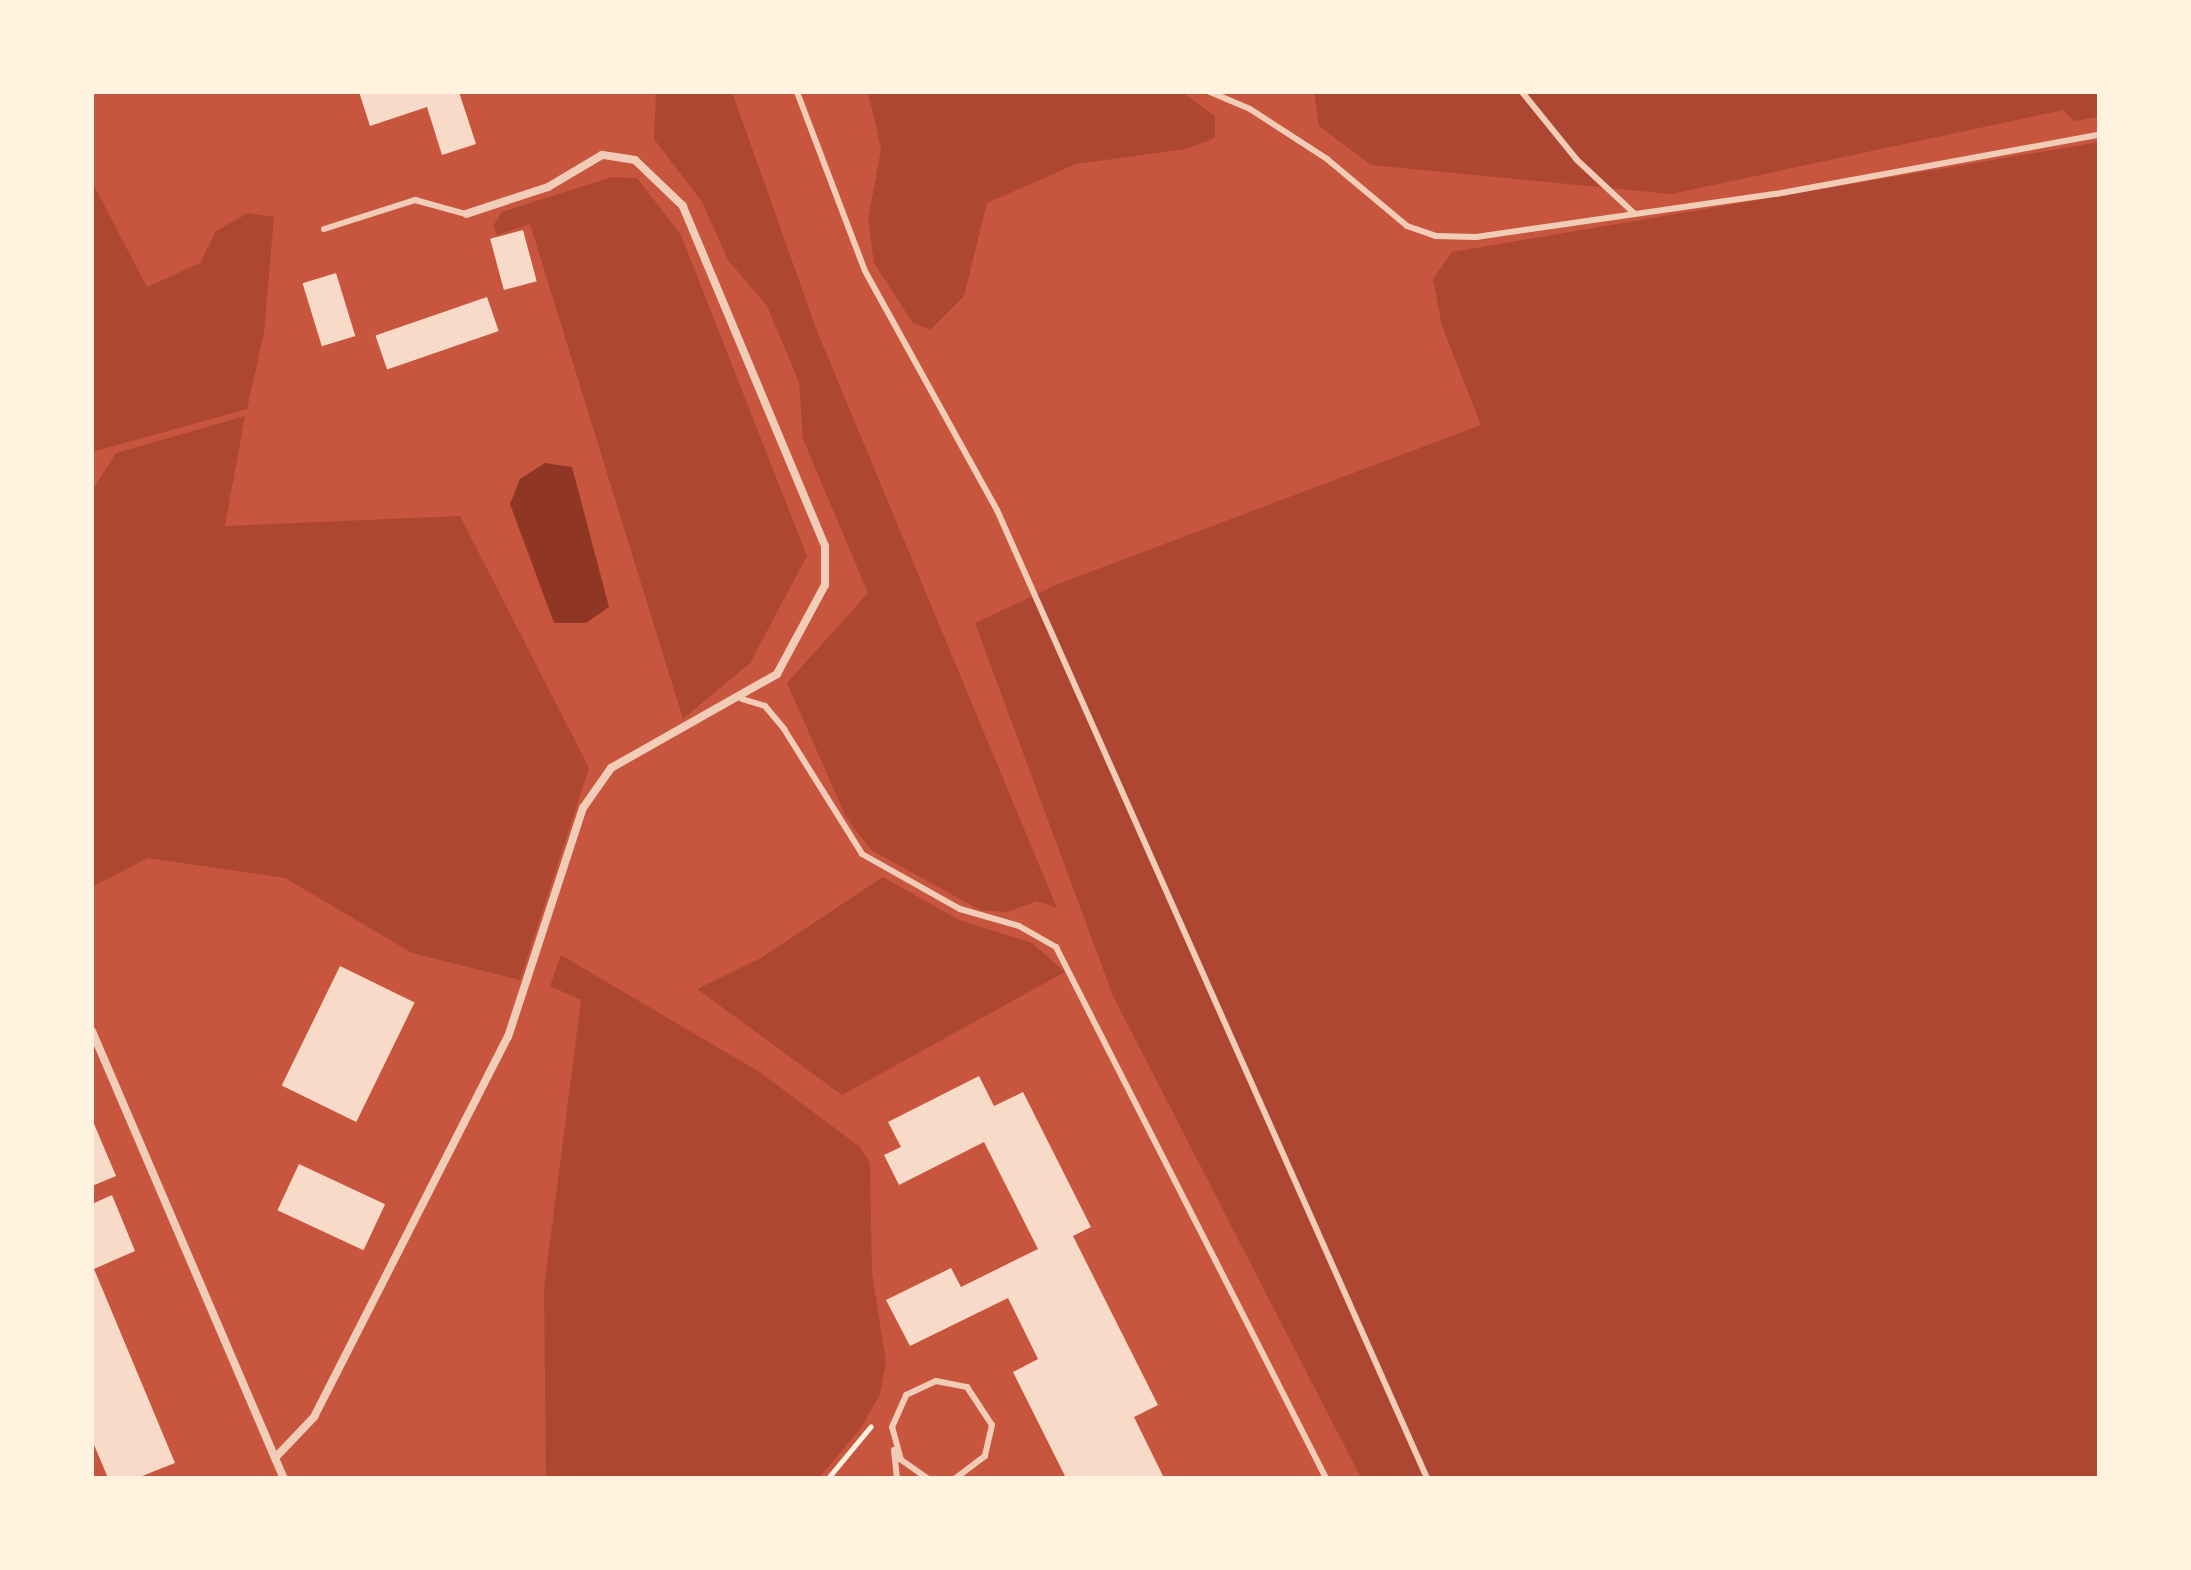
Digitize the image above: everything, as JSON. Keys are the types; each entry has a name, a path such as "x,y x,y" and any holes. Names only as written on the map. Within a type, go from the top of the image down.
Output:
{"street":[{"path":"275,1458 314,1417 508,1037 583,808 611,768 742,699 777,674 825,585 825,546 683,206 635,160 602,155 548,187 466,214"},
{"path":"92,1031 284,1478"}],"lane":[{"path":"797,92 865,271 997,510 1427,1478"},
{"path":"1210,92 1250,109 1327,159 1407,226 1436,236 1635,214 2099,135"},
{"path":"1522,92 1577,160 1635,214"},
{"path":"324,229 415,200 466,214"},
{"path":"742,699 765,706 784,729 862,854 960,909 1019,926 1056,947 1326,1478"},
{"path":"897,1478 893,1444 896,1410 906,1395 936,1381 967,1387 992,1425 985,1456 968,1476 956,1478"},
{"path":"893,1444 927,1478"}],"shaded area":[{"path":"656,92 732,92 817,331 1057,908 1037,901 1007,912 980,910 871,850 846,817 787,683 868,593 803,439 799,382 767,306 728,260 702,202 654,139"},
{"path":"868,92 1182,92 1215,116 1215,138 1186,149 1076,164 987,203 964,296 930,330 913,323 874,263 868,220 881,149"},
{"path":"1314,92 2099,92 2099,117 2074,121 2063,110 1671,194 1371,165 1319,126"},
{"path":"2099,142 2099,1478 1361,1478 1113,996 975,623 1058,584 1481,425 1442,326 1433,279 1452,252"},
{"path":"612,177 637,178 681,235 807,556 750,663 683,719 530,224 497,235 493,226 502,212"},
{"path":"92,182 147,287 200,263 216,231 248,213 274,217 264,333 247,409 92,452"},
{"path":"245,416 225,526 460,516 589,768 520,980 412,953 285,878 148,858 92,887 92,491 116,453"},
{"path":"545,463 572,467 609,607 586,623 554,623 510,504 520,479"},
{"path":"883,877 959,920 1032,943 1065,972 842,1095 697,989 761,958"},
{"path":"561,955 761,1073 860,1147 870,1163 872,1273 886,1362 880,1394 861,1428 819,1478 546,1478 544,1289 581,1000 550,986"}],"building":[{"path":"359,92 459,92 476,144 442,155 427,107 370,126"},
{"path":"523,230 537,281 504,290 490,239"},
{"path":"336,273 355,336 322,346 303,283"},
{"path":"487,297 499,331 387,369 375,335"},
{"path":"340,966 415,1002 356,1122 282,1086"},
{"path":"979,1076 994,1106 1023,1092 1091,1227 1073,1236 1158,1405 1134,1417 1164,1478 1066,1478 1013,1372 1038,1359 1008,1298 910,1346 886,1300 951,1268 961,1287 1038,1249 984,1142 899,1185 884,1155 901,1147 888,1122"},
{"path":"92,1119 116,1176 92,1186"},
{"path":"299,1164 385,1204 364,1250 277,1210"},
{"path":"112,1195 135,1251 94,1269 175,1463 137,1478 108,1478 92,1440 92,1204"}]}
